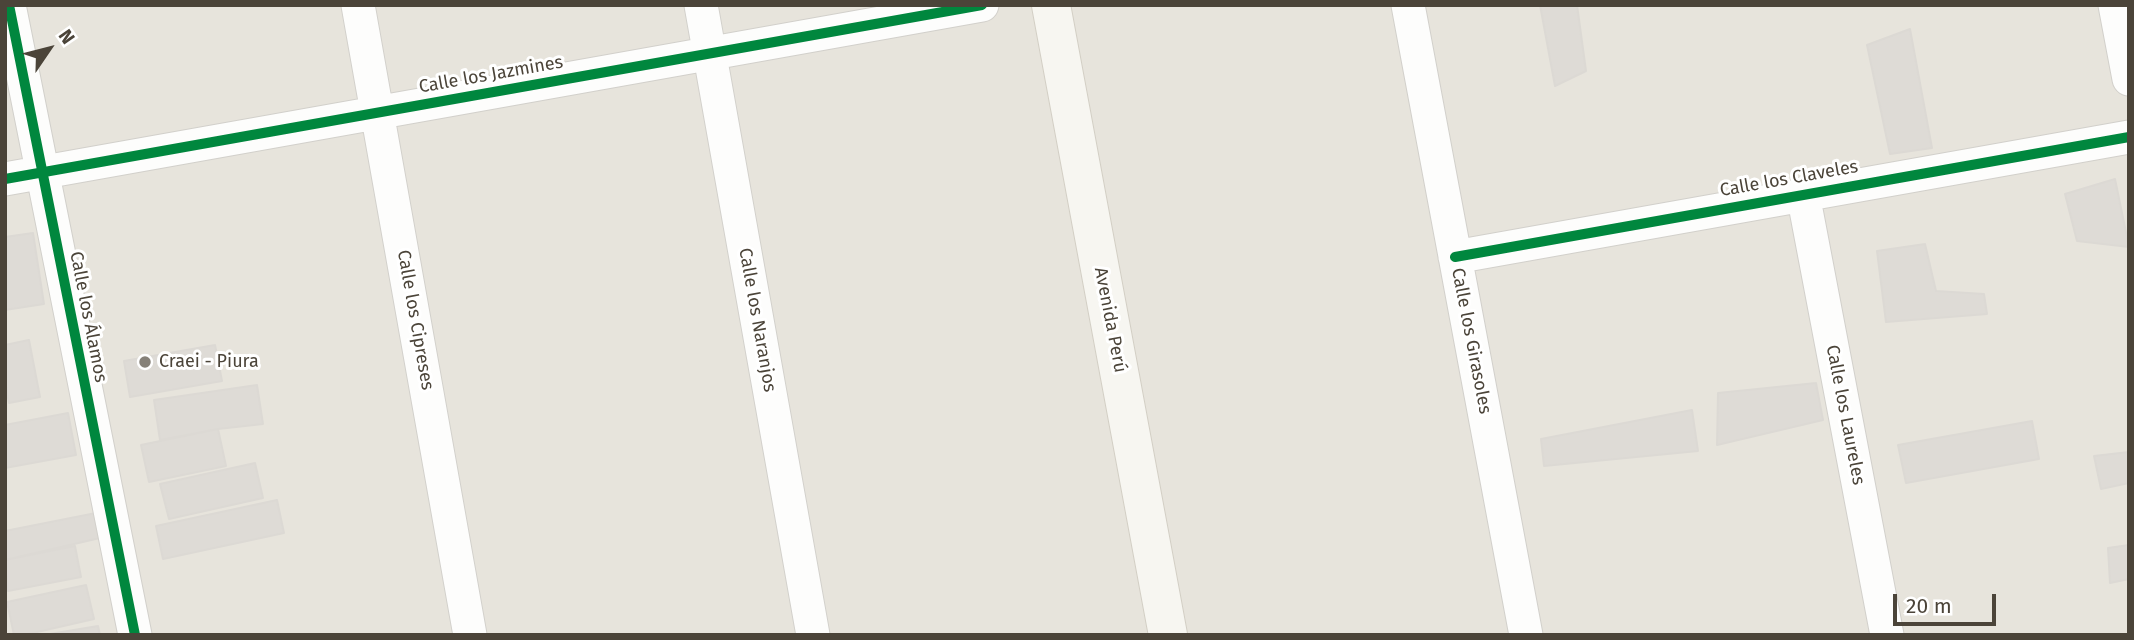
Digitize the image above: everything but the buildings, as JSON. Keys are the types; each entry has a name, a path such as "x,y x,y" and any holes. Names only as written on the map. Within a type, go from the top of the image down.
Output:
{"street":[{"name":"Calle los Álamos","path":"9,5 135,635"},
{"name":"Calle los Cipreses","path":"358,5 470,635"},
{"name":"Calle los Naranjos","path":"701,5 813,635"},
{"name":"Calle los Jazmines","path":"5,178 982,5"},
{"name":"Avenida Perú","path":"1051,5 1168,635"},
{"name":"Calle los Girasoles","path":"1408,5 1526,635"},
{"path":"2115,5 2129,79"},
{"name":"Calle los Claveles","path":"1455,257 2129,137"},
{"name":"Calle los Laureles","path":"1803,194 1887,635"}],"shaded area":[{"path":"5,5 2129,5 2129,635 5,635"}],"cycle path":[{"path":"9,5 135,635"},
{"path":"5,179 982,5"},
{"path":"1455,257 2129,137"}],"place":[{"name":"Craei - Piura","path":"145,362"}]}
